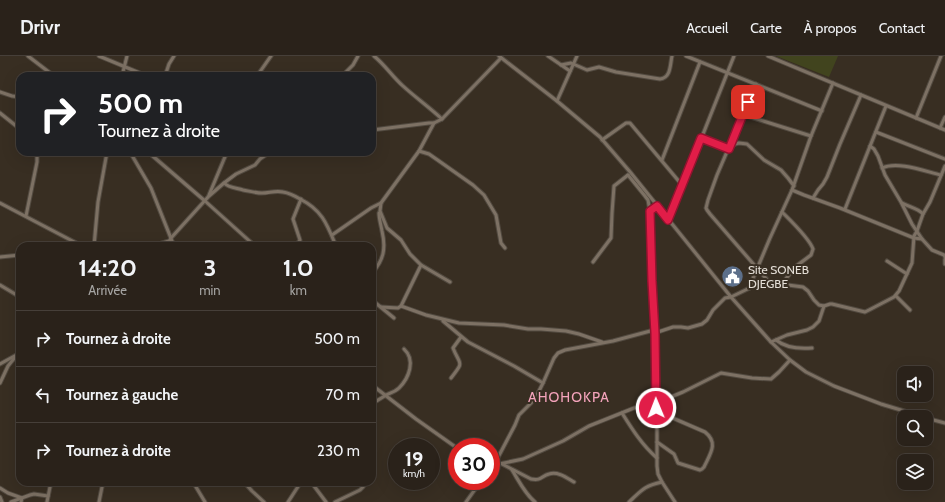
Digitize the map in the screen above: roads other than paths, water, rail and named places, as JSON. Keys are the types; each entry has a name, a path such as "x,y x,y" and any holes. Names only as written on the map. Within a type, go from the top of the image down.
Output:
{"street":[{"path":"28,56 49,72"},
{"path":"100,56 137,72"},
{"path":"123,72 127,56"},
{"path":"166,72 174,56"},
{"path":"260,72 271,56"},
{"path":"346,72 353,65 358,56"},
{"path":"374,56 396,79 442,119"},
{"path":"548,56 570,71"},
{"path":"557,101 577,56"},
{"path":"560,65 568,63 588,70 599,67 616,72 664,79 667,77 669,72 672,56"},
{"path":"686,56 822,111"},
{"path":"668,220 734,56"},
{"path":"768,56 945,130"},
{"path":"916,118 941,56"},
{"path":"376,130 434,123 442,119 500,57 557,101 602,140 648,200 650,211 657,466 658,474 675,502"},
{"path":"662,160 700,62"},
{"path":"749,288 794,186 811,136 832,83"},
{"path":"756,84 706,208 769,282"},
{"path":"0,92 16,96"},
{"path":"813,198 824,184 861,95"},
{"path":"845,210 886,106"},
{"path":"0,113 16,126"},
{"path":"744,114 811,136"},
{"path":"940,128 945,117"},
{"path":"602,140 628,122 682,185"},
{"path":"332,235 371,208 381,203 419,152 434,123"},
{"path":"876,132 945,159"},
{"path":"701,138 729,149"},
{"path":"729,149 735,144 747,144 764,160 781,170 794,186"},
{"path":"870,146 878,156 884,176 922,239 932,250 945,256 945,264"},
{"path":"419,152 428,154 439,161 473,185 484,195 496,215 501,243 505,248"},
{"path":"26,216 37,156"},
{"path":"94,242 98,202 106,156"},
{"path":"132,156 151,188 170,240"},
{"path":"153,156 251,242"},
{"path":"209,196 225,156"},
{"path":"164,242 170,240 209,196 224,183 236,174 255,165 264,156"},
{"path":"882,168 892,165 941,175"},
{"path":"500,453 519,415 537,395 554,358 558,353 564,350 613,341 673,327 688,328 702,324 707,320 719,303 726,297 731,297 760,282 803,287 808,291 816,303 824,306 830,304 866,312 896,296 912,263 915,234 945,166"},
{"path":"629,174 731,297 771,342 790,360 806,372 834,386 902,410"},
{"path":"593,262 611,238 614,186 629,174"},
{"path":"224,183 230,187 257,192 284,192 301,199 319,212 335,242"},
{"path":"792,190 914,238 922,239"},
{"path":"299,242 300,240 293,219 301,199"},
{"path":"901,202 906,206 918,209 923,214"},
{"path":"0,203 75,242"},
{"path":"376,268 380,263 384,248 383,234 379,219 381,203"},
{"path":"650,211 657,206"},
{"path":"380,211 387,228 401,240 410,254 422,265 450,282"},
{"path":"782,212 802,234 813,249 811,255 795,267 782,284"},
{"path":"0,257 16,255"},
{"path":"887,261 907,274"},
{"path":"400,306 422,265"},
{"path":"0,285 16,295"},
{"path":"896,296 910,310"},
{"path":"376,304 394,318"},
{"path":"381,307 398,308 400,306 426,315 459,323 528,329 566,330 603,343"},
{"path":"771,342 787,335 807,330 813,326 819,321 824,306"},
{"path":"442,319 468,342 543,383"},
{"path":"451,378 460,367 453,348 461,337"},
{"path":"776,340 781,344 793,347 812,348"},
{"path":"376,401 398,389 409,372 411,365 410,358 404,349"},
{"path":"0,364 16,356"},
{"path":"0,383 8,366 16,356"},
{"path":"502,464 524,459 563,441 589,426 634,408 656,403 683,392 721,373 752,378 771,379 790,360"},
{"path":"376,388 448,442"},
{"path":"656,408 668,416 705,432 712,440 713,444 704,467 700,470 678,463 674,454 657,442"},
{"path":"622,413 642,442 657,458"},
{"path":"933,419 945,423"},
{"path":"502,464 535,480 543,478 550,473 558,474 574,482"},
{"path":"511,468 523,489 535,502"},
{"path":"629,502 646,486 662,482"},
{"path":"47,502 50,486"},
{"path":"99,502 102,486"},
{"path":"195,486 205,502"},
{"path":"248,486 264,502"},
{"path":"288,502 298,486"},
{"path":"314,486 325,502"},
{"path":"335,502 360,490 364,486"},
{"path":"0,488 8,493 22,498"},
{"path":"466,502 475,490"},
{"path":"11,502 34,494 48,496"},
{"path":"0,497 2,502"},
{"path":"21,502 22,498"}],"place":[{"name":"Site SONEB DJEGBE","path":"732,276"}],"district":[{"name":"AHOHOKPA","path":"569,397"}]}
